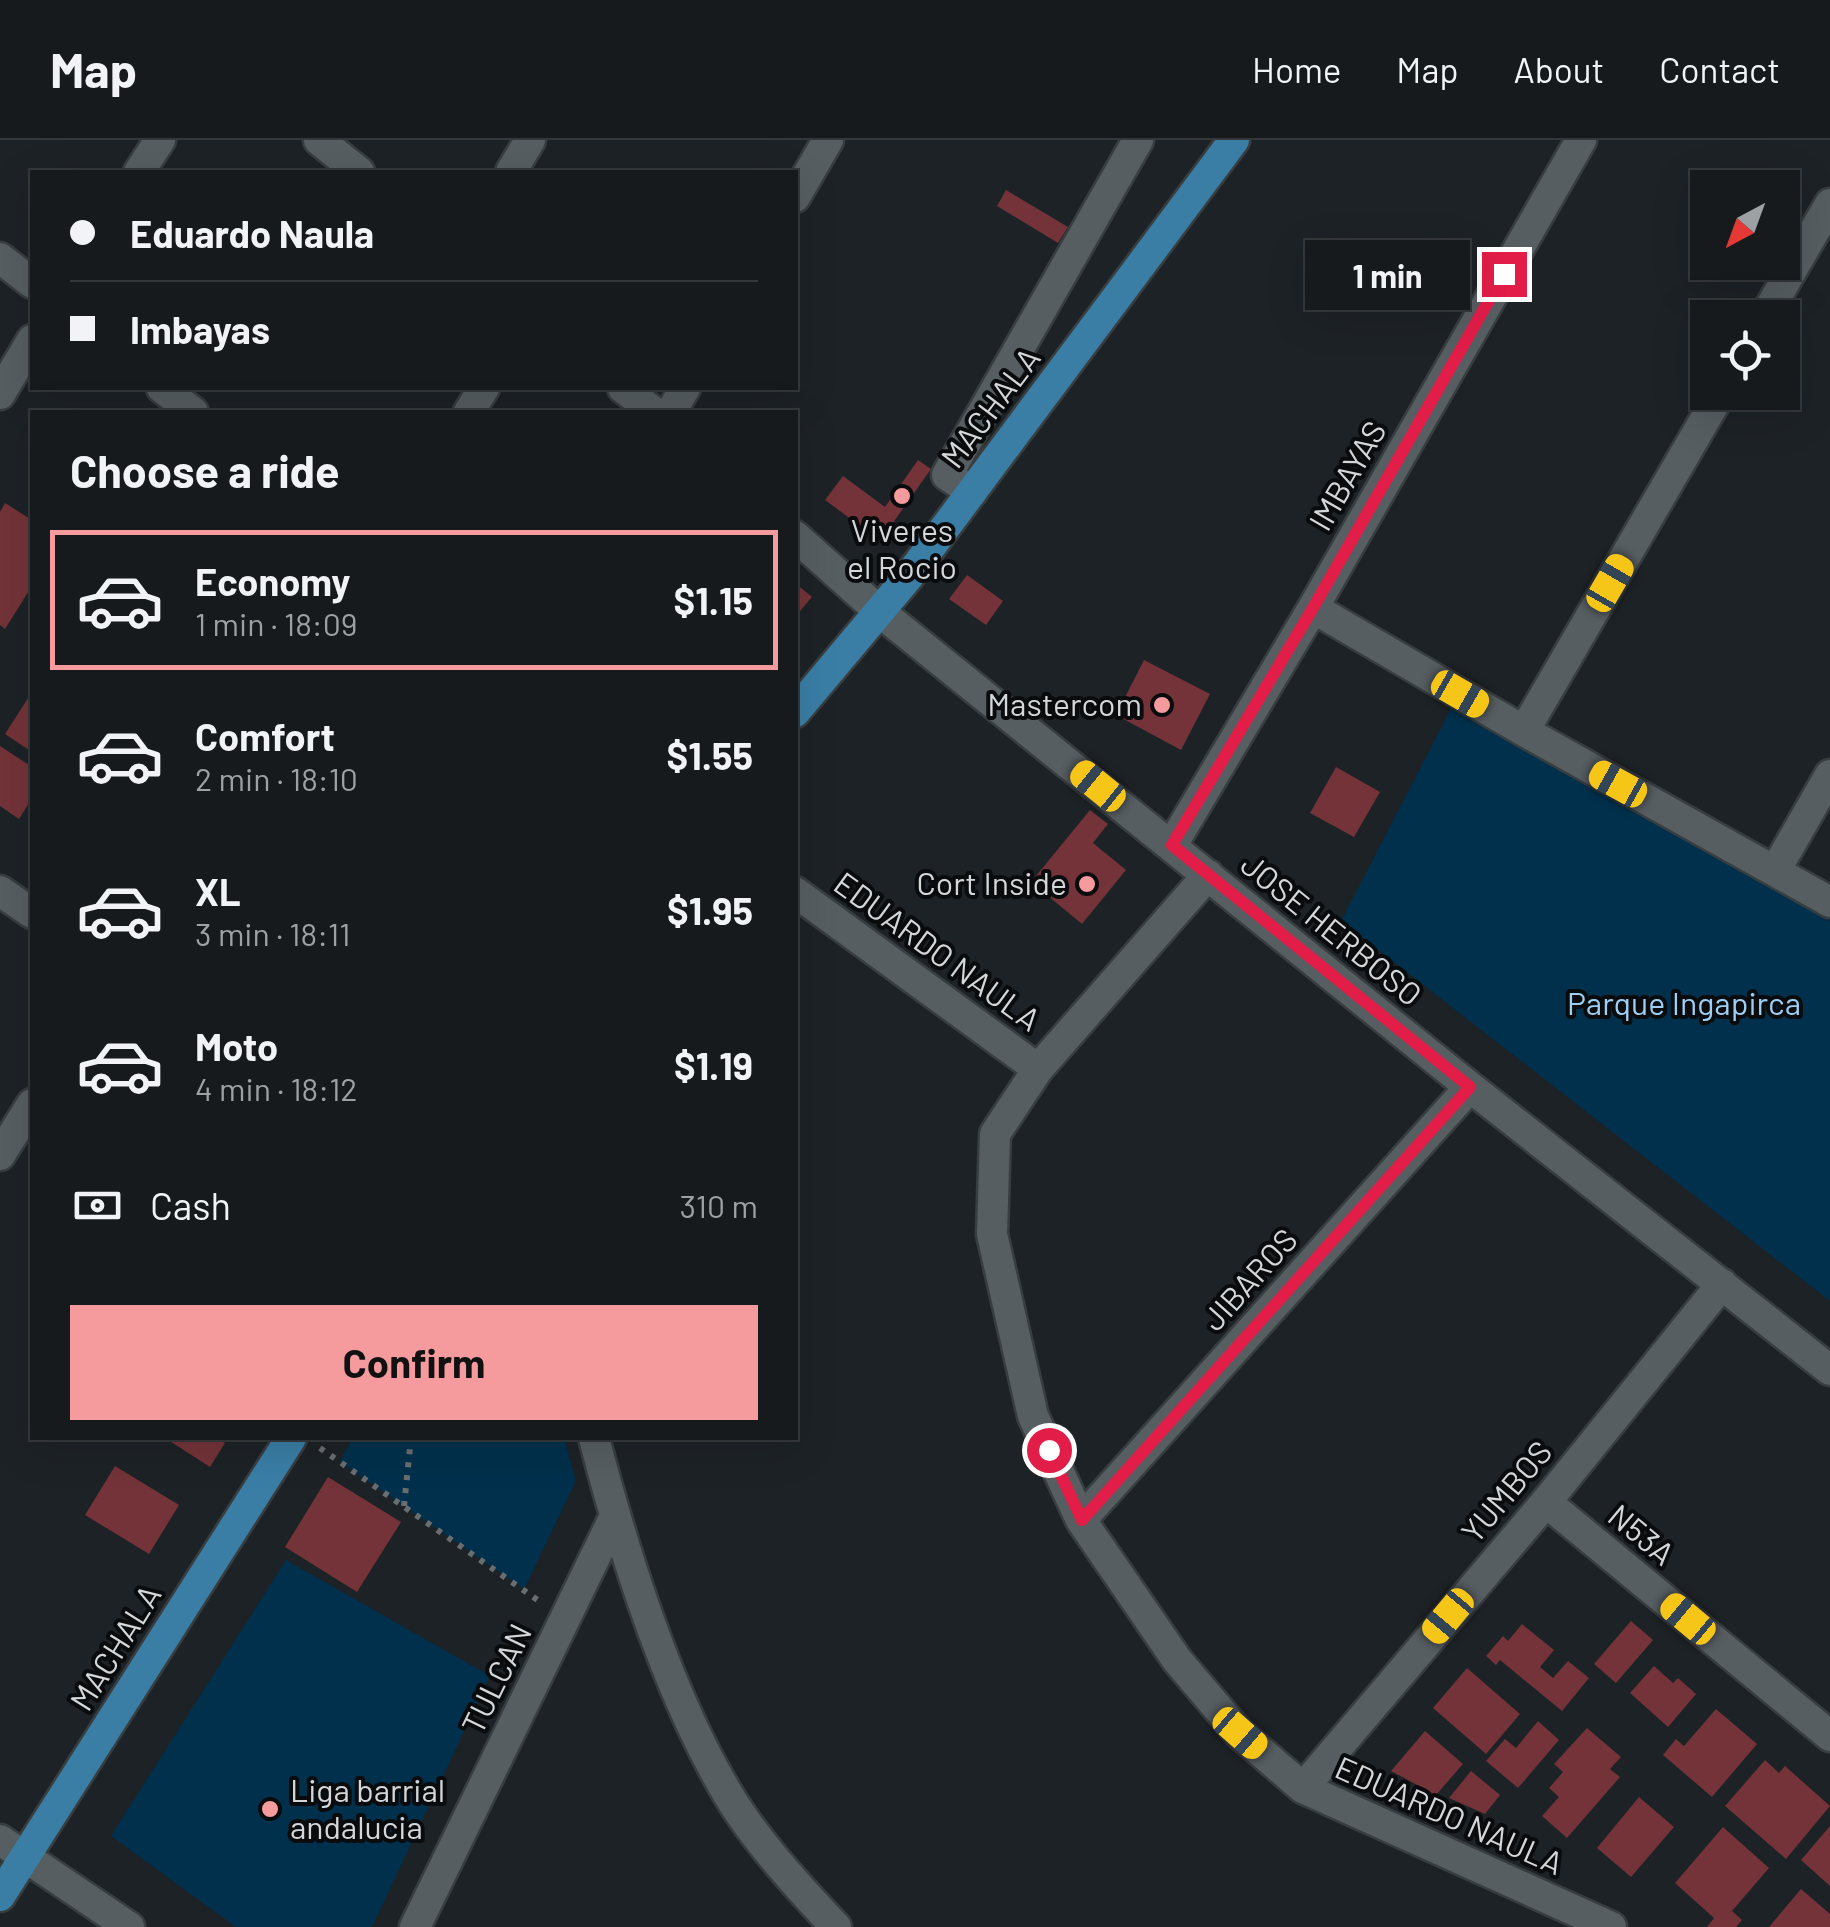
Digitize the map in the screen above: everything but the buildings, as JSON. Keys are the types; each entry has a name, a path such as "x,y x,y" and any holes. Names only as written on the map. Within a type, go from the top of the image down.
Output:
{"main road":[{"name":"MACHALA","path":"798,708 880,612 1234,140"},
{"name":"MACHALA","path":"0,1896 13,1848 302,1440"}],"street":[{"path":"140,170 160,140"},
{"path":"319,140 356,170"},
{"path":"511,170 530,140"},
{"path":"798,192 828,140"},
{"path":"972,492 947,475 1138,140"},
{"name":"IMBAYAS","path":"1172,845 1313,608 1581,140"},
{"path":"1774,300 1830,204"},
{"path":"0,258 30,281"},
{"path":"0,394 30,343"},
{"path":"165,390 190,410"},
{"path":"626,390 651,410"},
{"path":"1524,732 1710,410"},
{"name":"JOSE HERBOSO","path":"798,539 880,612 1470,1087 1830,1370"},
{"path":"1313,608 1524,732 1830,902"},
{"path":"1774,871 1830,774"},
{"name":"EDUARDO NAULA","path":"1208,875 1038,1069 995,1134 992,1234 1032,1416 1082,1520 1177,1660 1240,1733 1302,1788 1610,1927"},
{"path":"0,891 30,911"},
{"name":"EDUARDO NAULA","path":"798,894 1038,1069"},
{"name":"JIBAROS","path":"1082,1520 1470,1087"},
{"path":"0,1156 30,1107"},
{"name":"YUMBOS","path":"1302,1788 1546,1502 1722,1284"},
{"path":"595,1440 615,1516 673,1683 730,1797 836,1927"},
{"name":"N53A","path":"1546,1502 1830,1736"},
{"name":"TULCAN","path":"415,1927 615,1516"},
{"path":"13,1848 129,1927"}],"path":[{"path":"302,1440 565,1619"},
{"path":"404,1507 410,1440"}],"green space":[{"name":"Parque Ingapirca","path":"1453,705 1830,921 1830,1301 1341,921"},
{"path":"351,1440 565,1440 576,1481 524,1589 340,1462"},
{"path":"286,1560 490,1676 372,1927 236,1927 111,1836"}],"place":[{"name":"Viveres el Rocio","path":"902,496"},
{"name":"Mastercom","path":"1162,705"},
{"name":"Cort Inside","path":"1087,884"},
{"name":"Liga barrial andalucia","path":"270,1809"}],"route":[{"path":"1049,1450 1082,1520 1470,1087 1172,845 1504,274"}]}
